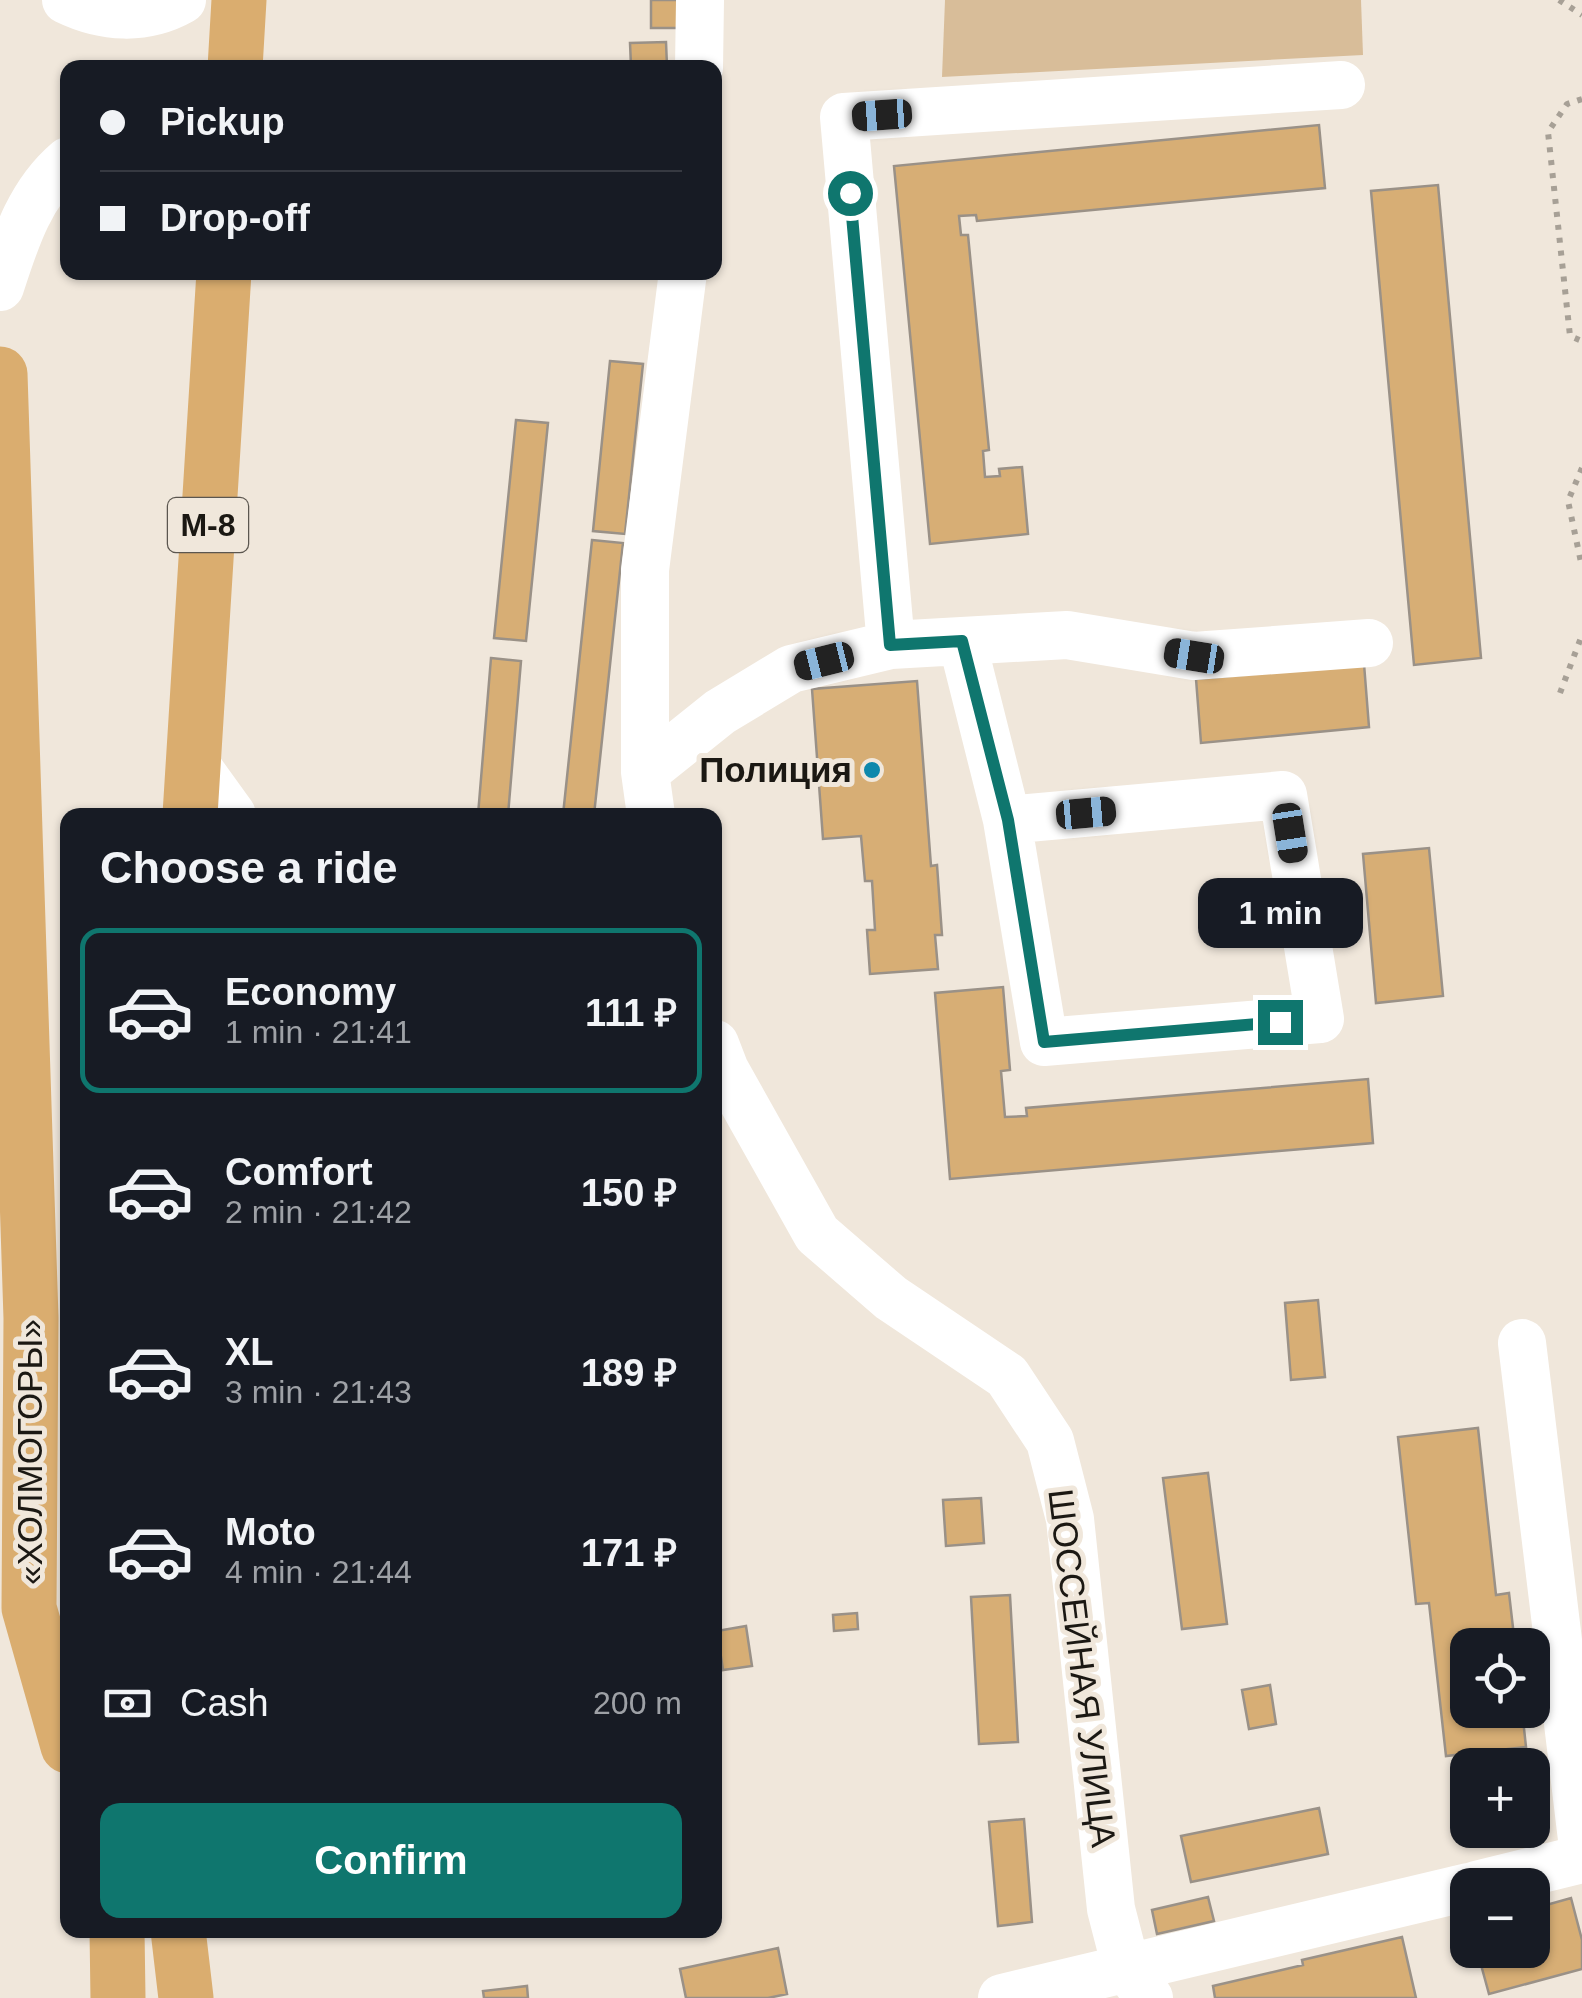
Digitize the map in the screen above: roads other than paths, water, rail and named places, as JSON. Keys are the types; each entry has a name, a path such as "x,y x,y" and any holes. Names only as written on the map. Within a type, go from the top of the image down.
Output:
{"highway":[{"path":"235,60 239,0"},
{"name":"М-8","path":"190,808 222,280"},
{"name":"«ХОЛМОГОРЫ»","path":"0,374 11,1047 31,1318 29,1608 60,1718"},
{"path":"117,1938 118,1998"},
{"path":"179,1938 186,1998"}],"street":[{"path":"66,0 93,12 120,16 146,14 182,0"},
{"path":"699,60 700,0"},
{"path":"890,645 844,117 1341,85"},
{"path":"0,287 21,225 39,193 60,171"},
{"path":"648,793 645,570 682,280"},
{"path":"648,793 720,712 790,669 890,645 1068,634 1194,656 1369,643"},
{"path":"962,641 1008,820 1044,1042 1320,1019 1283,796 1008,820"},
{"path":"193,761 227,808"},
{"name":"ШОССЕЙНАЯ УЛИЦА","path":"722,1062 817,1234 891,1298 1007,1376 1050,1440 1070,1519 1111,1908 1138,1982"},
{"path":"1522,1343 1582,1840"},
{"path":"1545,1868 1582,1859"},
{"path":"1002,1998 1138,1982 1450,1892"}],"place":[{"name":"Полиция","path":"872,770"}]}
